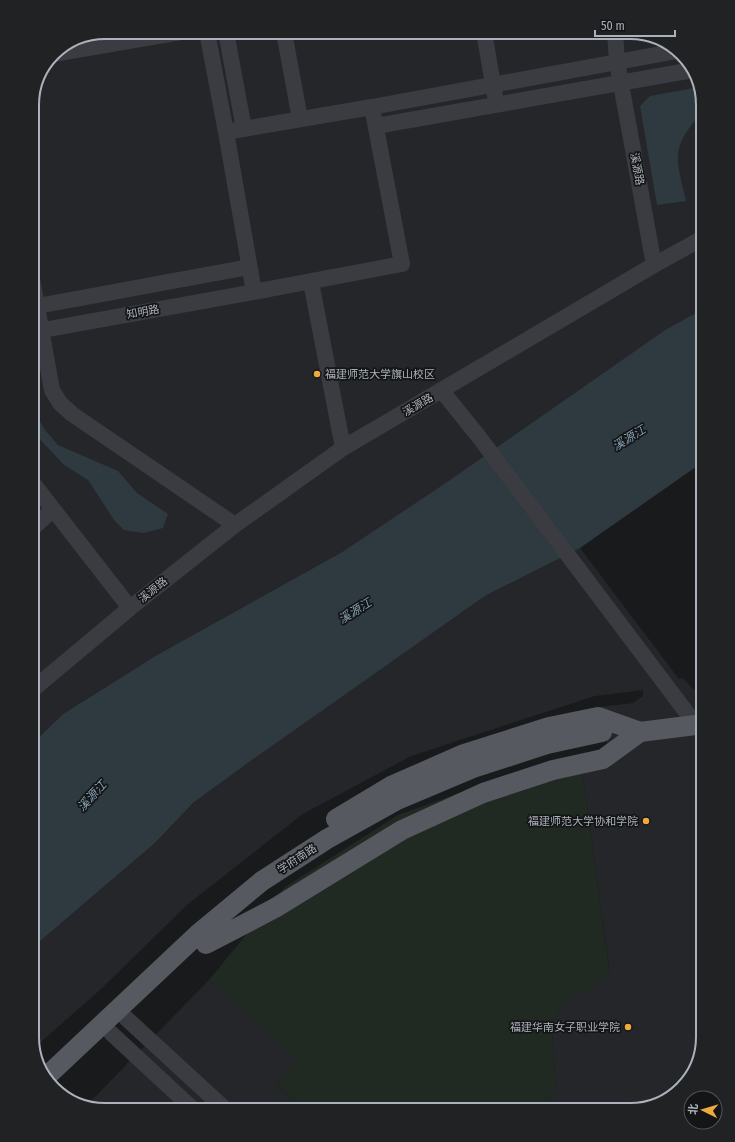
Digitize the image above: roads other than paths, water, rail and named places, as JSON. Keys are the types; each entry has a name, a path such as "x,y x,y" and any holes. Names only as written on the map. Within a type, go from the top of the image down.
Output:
{"main road":[{"path":"262,881 295,843 391,786 464,754 549,727 598,717 640,732 696,725"},
{"path":"206,944 275,908 402,830 483,793 553,770 603,759 640,732"},
{"name":"学府南路","path":"50,1073 198,934 262,881 327,839 404,797 473,768 547,744 603,738 477,779 402,811 333,851 270,891 206,944 57,1083"}],"street":[{"path":"66,52 140,39"},
{"path":"208,39 254,292"},
{"path":"227,39 244,129"},
{"path":"285,39 300,120"},
{"path":"485,39 497,103"},
{"name":"溪源路","path":"39,684 130,608 234,525 343,448 654,265 620,83 615,39"},
{"path":"226,132 300,120 670,52"},
{"path":"372,107 376,126 497,103 687,71"},
{"name":"知明路","path":"39,331 311,282 402,264 376,126"},
{"path":"654,265 696,242"},
{"path":"39,306 249,267"},
{"path":"311,282 343,448"},
{"path":"39,339 52,390 60,403 72,414 234,525"},
{"path":"442,391 696,719"},
{"path":"39,492 130,608"},
{"path":"39,522 52,510"},
{"path":"126,1018 218,1103"},
{"path":"111,1032 187,1103"}],"water":[{"path":"694,88 696,120 683,137 678,155 679,172 686,201 657,205 640,106 650,96"},
{"name":"溪源江","path":"696,313 696,467 580,548 485,596 248,763 193,803 155,843 39,942 39,737 63,714 157,655 342,552 447,482 665,330"},
{"path":"39,420 45,430 58,445 118,471 137,493 168,514 163,528 143,533 124,530 114,520 88,480 64,465 39,438"}],"place":[{"name":"福建师范大学旗山校区","path":"317,374"},
{"name":"福建师范大学协和学院","path":"646,821"},
{"name":"福建华南女子职业学院","path":"628,1027"}]}
